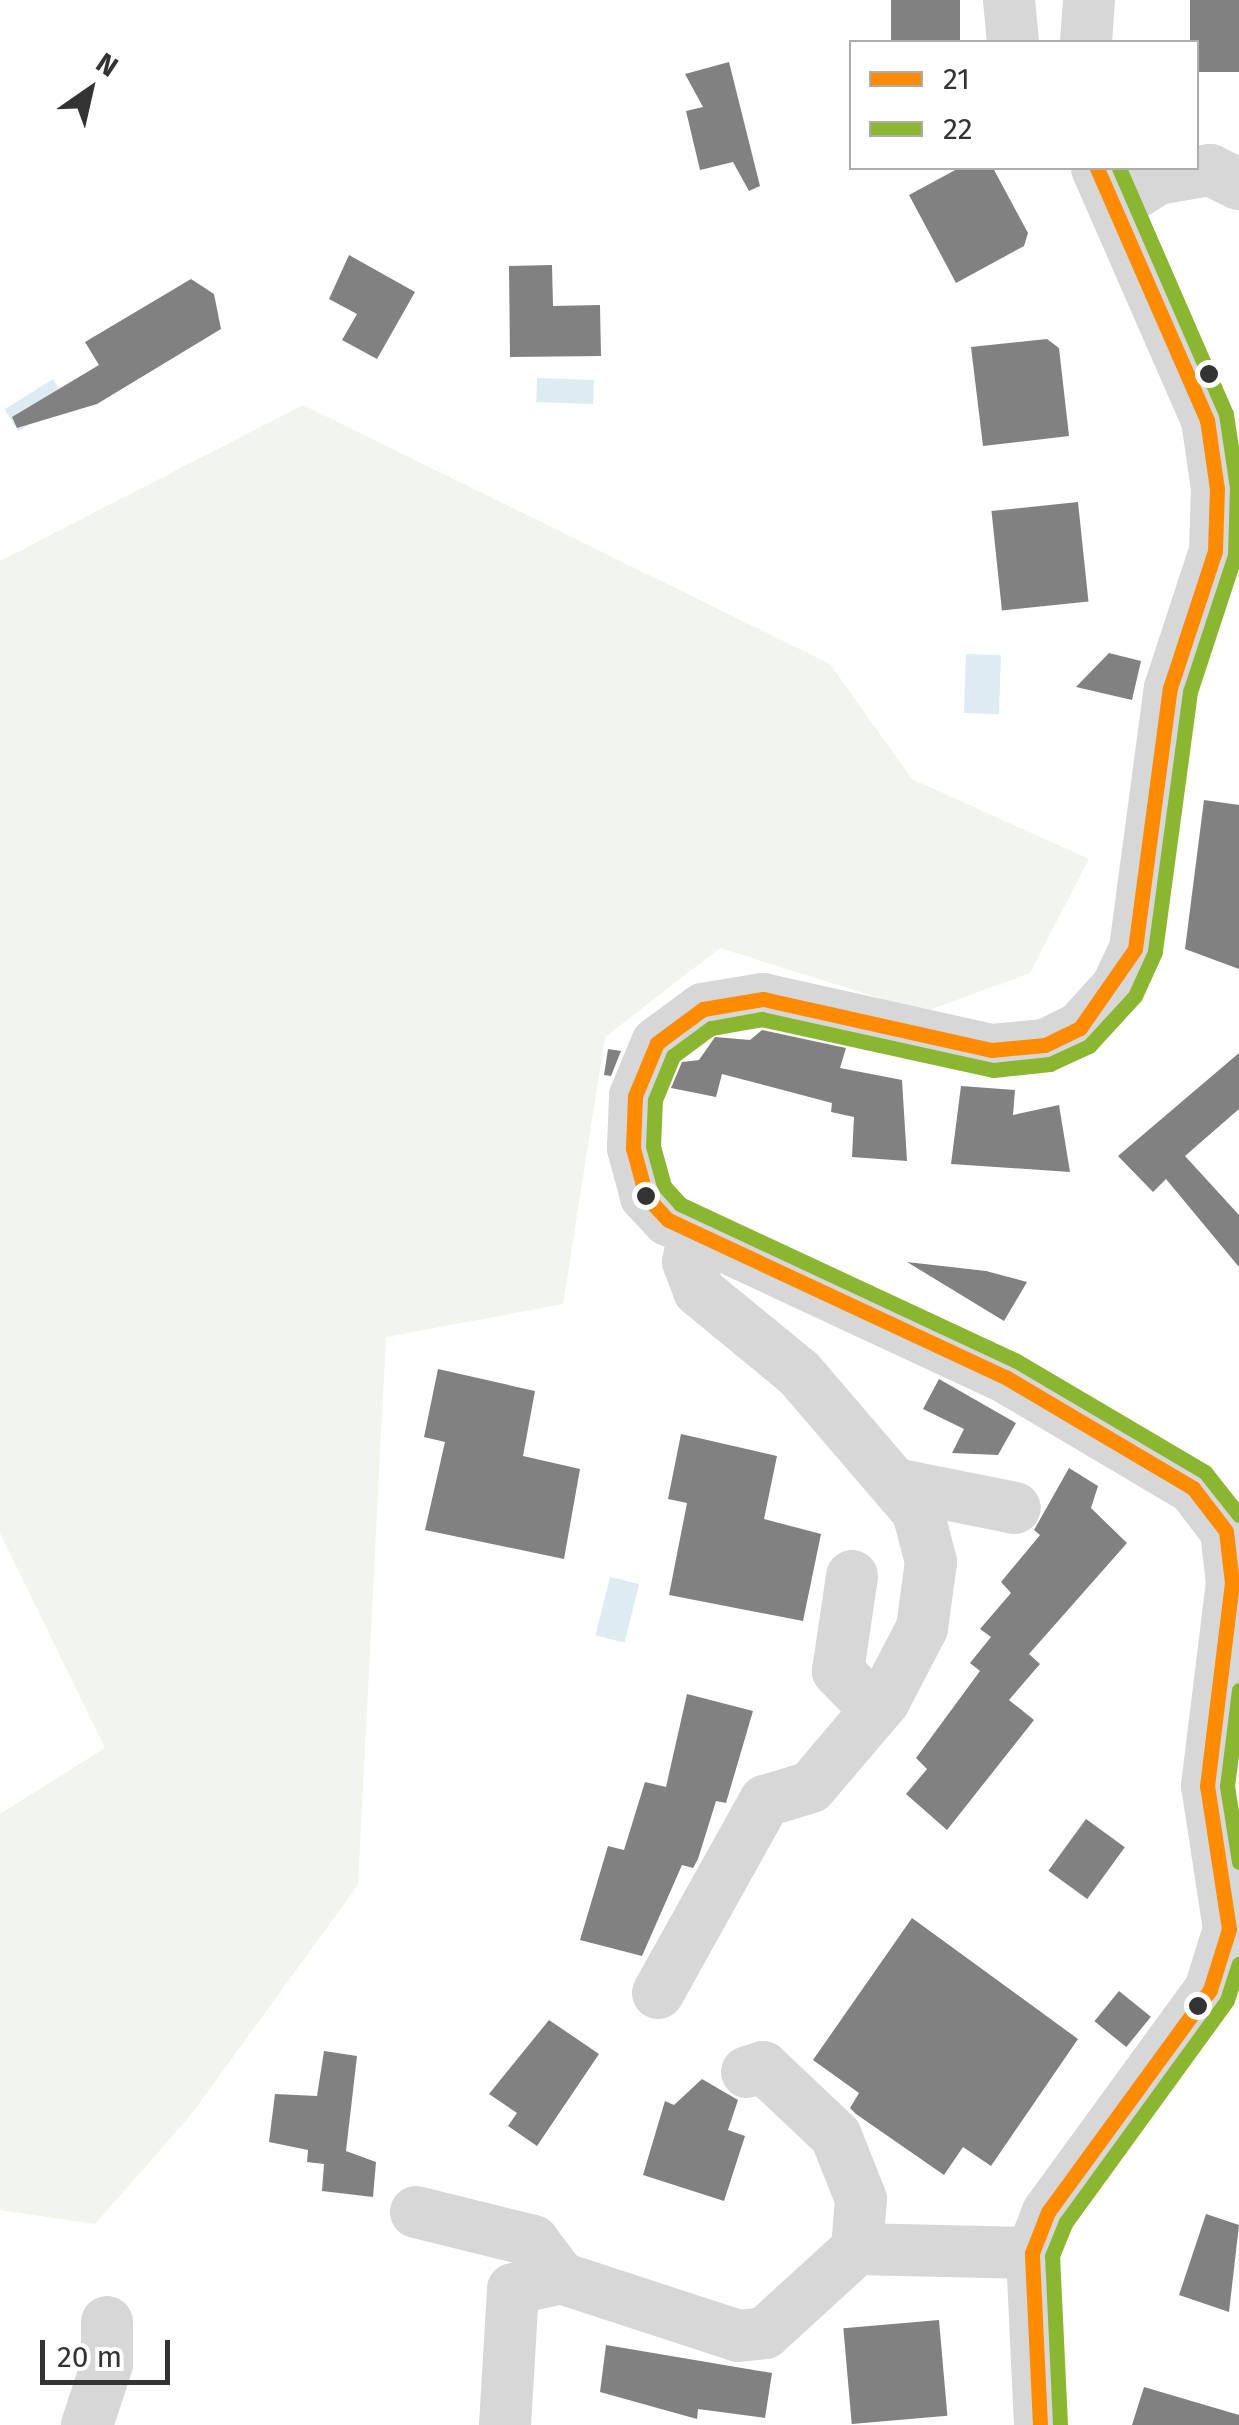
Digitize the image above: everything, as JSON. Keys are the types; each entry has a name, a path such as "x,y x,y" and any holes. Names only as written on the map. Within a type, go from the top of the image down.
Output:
{"street":[{"path":"1009,0 1013,40"},
{"path":"1086,40 1089,0"},
{"path":"1031,2422 1032,2252 1048,2212 1210,1990 1229,1929 1207,1786 1232,1583 1226,1531 1193,1488 1004,1377 693,1238 646,1196 634,1148 635,1096 658,1044 703,1009 762,999 933,1044 1045,1045 1080,1028 1135,950 1170,688 1216,551 1217,489 1207,420 1106,187 1210,170 1239,184"},
{"path":"658,1993 766,1801 811,1788 884,1701 922,1628 930,1562 900,1485 799,1373 698,1291 688,1262 693,1238"},
{"path":"900,1485 1014,1508"},
{"path":"852,1576 838,1670 862,1696 884,1701"},
{"path":"504,2425 512,2289 562,2278 752,2335 766,2333 857,2249 861,2199 836,2136 763,2067 747,2072"},
{"path":"416,2212 533,2241 562,2278"},
{"path":"857,2249 1032,2252"},
{"path":"87,2425 107,2364 107,2322"}],"shaded area":[{"path":"537,378 594,380 593,404 536,402"},
{"path":"53,379 67,401 18,431 5,409"},
{"path":"303,405 830,664 912,779 1089,859 1030,973 924,1012 720,948 605,1037 563,1304 386,1337 358,1885 190,2116 95,2224 0,2210 0,1814 105,1748 0,1533 0,561"},
{"path":"966,654 1001,655 999,714 964,713"},
{"path":"610,1577 639,1584 625,1642 595,1635"}],"building":[{"path":"891,0 960,0 960,40 891,40"},
{"path":"1190,0 1239,0 1239,72 1199,72 1199,40 1190,40"},
{"path":"729,62 760,186 749,191 733,162 700,170 686,111 703,107 685,74"},
{"path":"955,170 994,170 1028,233 1024,246 956,283 909,195"},
{"path":"349,255 415,292 377,359 342,340 357,314 329,299"},
{"path":"552,265 553,306 600,305 601,356 510,357 509,266"},
{"path":"191,279 214,294 221,329 97,404 17,428 12,417 99,365 85,342"},
{"path":"1047,339 1059,348 1069,436 983,446 971,347"},
{"path":"1078,502 1088,601 1002,611 991,511"},
{"path":"1109,653 1141,661 1132,700 1076,687"},
{"path":"1204,800 1239,805 1239,969 1185,949"},
{"path":"762,1030 846,1048 840,1068 902,1080 907,1161 852,1157 854,1117 831,1112 832,1103 722,1074 716,1097 671,1088 682,1062 699,1060 715,1037 750,1040"},
{"path":"608,1049 621,1051 611,1076 604,1075"},
{"path":"1239,1053 1239,1109 1185,1156 1239,1215 1239,1267 1166,1179 1153,1192 1118,1156"},
{"path":"961,1086 1015,1090 1013,1115 1059,1105 1070,1172 951,1164"},
{"path":"907,1262 986,1271 1027,1282 1004,1321"},
{"path":"438,1369 535,1391 523,1456 580,1469 564,1559 425,1530 445,1442 424,1437"},
{"path":"939,1379 1016,1423 998,1455 952,1453 964,1429 923,1409"},
{"path":"681,1434 777,1456 764,1519 821,1534 803,1621 669,1595 687,1503 668,1499"},
{"path":"1069,1468 1098,1486 1091,1508 1127,1543 1029,1654 1040,1664 1009,1700 1034,1720 947,1830 906,1794 927,1769 916,1758 980,1671 970,1663 991,1637 980,1629 1011,1593 1001,1582 1040,1535 1034,1530"},
{"path":"687,1694 753,1711 726,1803 716,1801 698,1859 693,1868 682,1865 642,1956 580,1940 608,1846 624,1850 645,1782 666,1787"},
{"path":"1086,1819 1125,1847 1087,1899 1048,1871"},
{"path":"912,1918 1078,2039 991,2166 963,2147 944,2175 856,2114 850,2108 859,2093 813,2060"},
{"path":"1119,1991 1151,2017 1126,2047 1094,2021"},
{"path":"549,2020 599,2054 537,2146 508,2126 517,2113 489,2094"},
{"path":"324,2051 357,2056 346,2151 376,2162 373,2197 322,2191 324,2164 307,2162 308,2150 269,2142 275,2094 317,2096"},
{"path":"702,2079 738,2100 728,2130 745,2136 724,2201 643,2175 665,2101 674,2105"},
{"path":"1206,2214 1239,2225 1229,2312 1179,2295"},
{"path":"939,2320 947,2416 852,2424 843,2328"},
{"path":"606,2345 772,2373 765,2418 698,2409 697,2419 600,2392"},
{"path":"1144,2387 1239,2415 1239,2425 1132,2425"}],"transit line":[{"name":"21","path":"1040,2425 1032,2253 1048,2212 1210,1990 1229,1929 1207,1786 1232,1583 1226,1531 1193,1488 1005,1377 668,1220 646,1196 633,1148 635,1096 657,1043 703,1009 763,999 991,1050 1045,1045 1080,1028 1135,949 1170,688 1215,551 1217,489 1207,420 1098,170"},
{"name":"22","path":"1120,170 1226,414 1237,488 1235,555 1190,692 1155,952 1135,996 1089,1046 1050,1064 993,1070 762,1019 711,1028 673,1056 655,1100 653,1146 664,1186 680,1204 1015,1360 1205,1472 1239,1515"},
{"name":"22","path":"1239,1690 1227,1786 1239,1862"},
{"name":"22","path":"1060,2424 1052,2256 1066,2222 1227,2000 1239,1964"}]}
